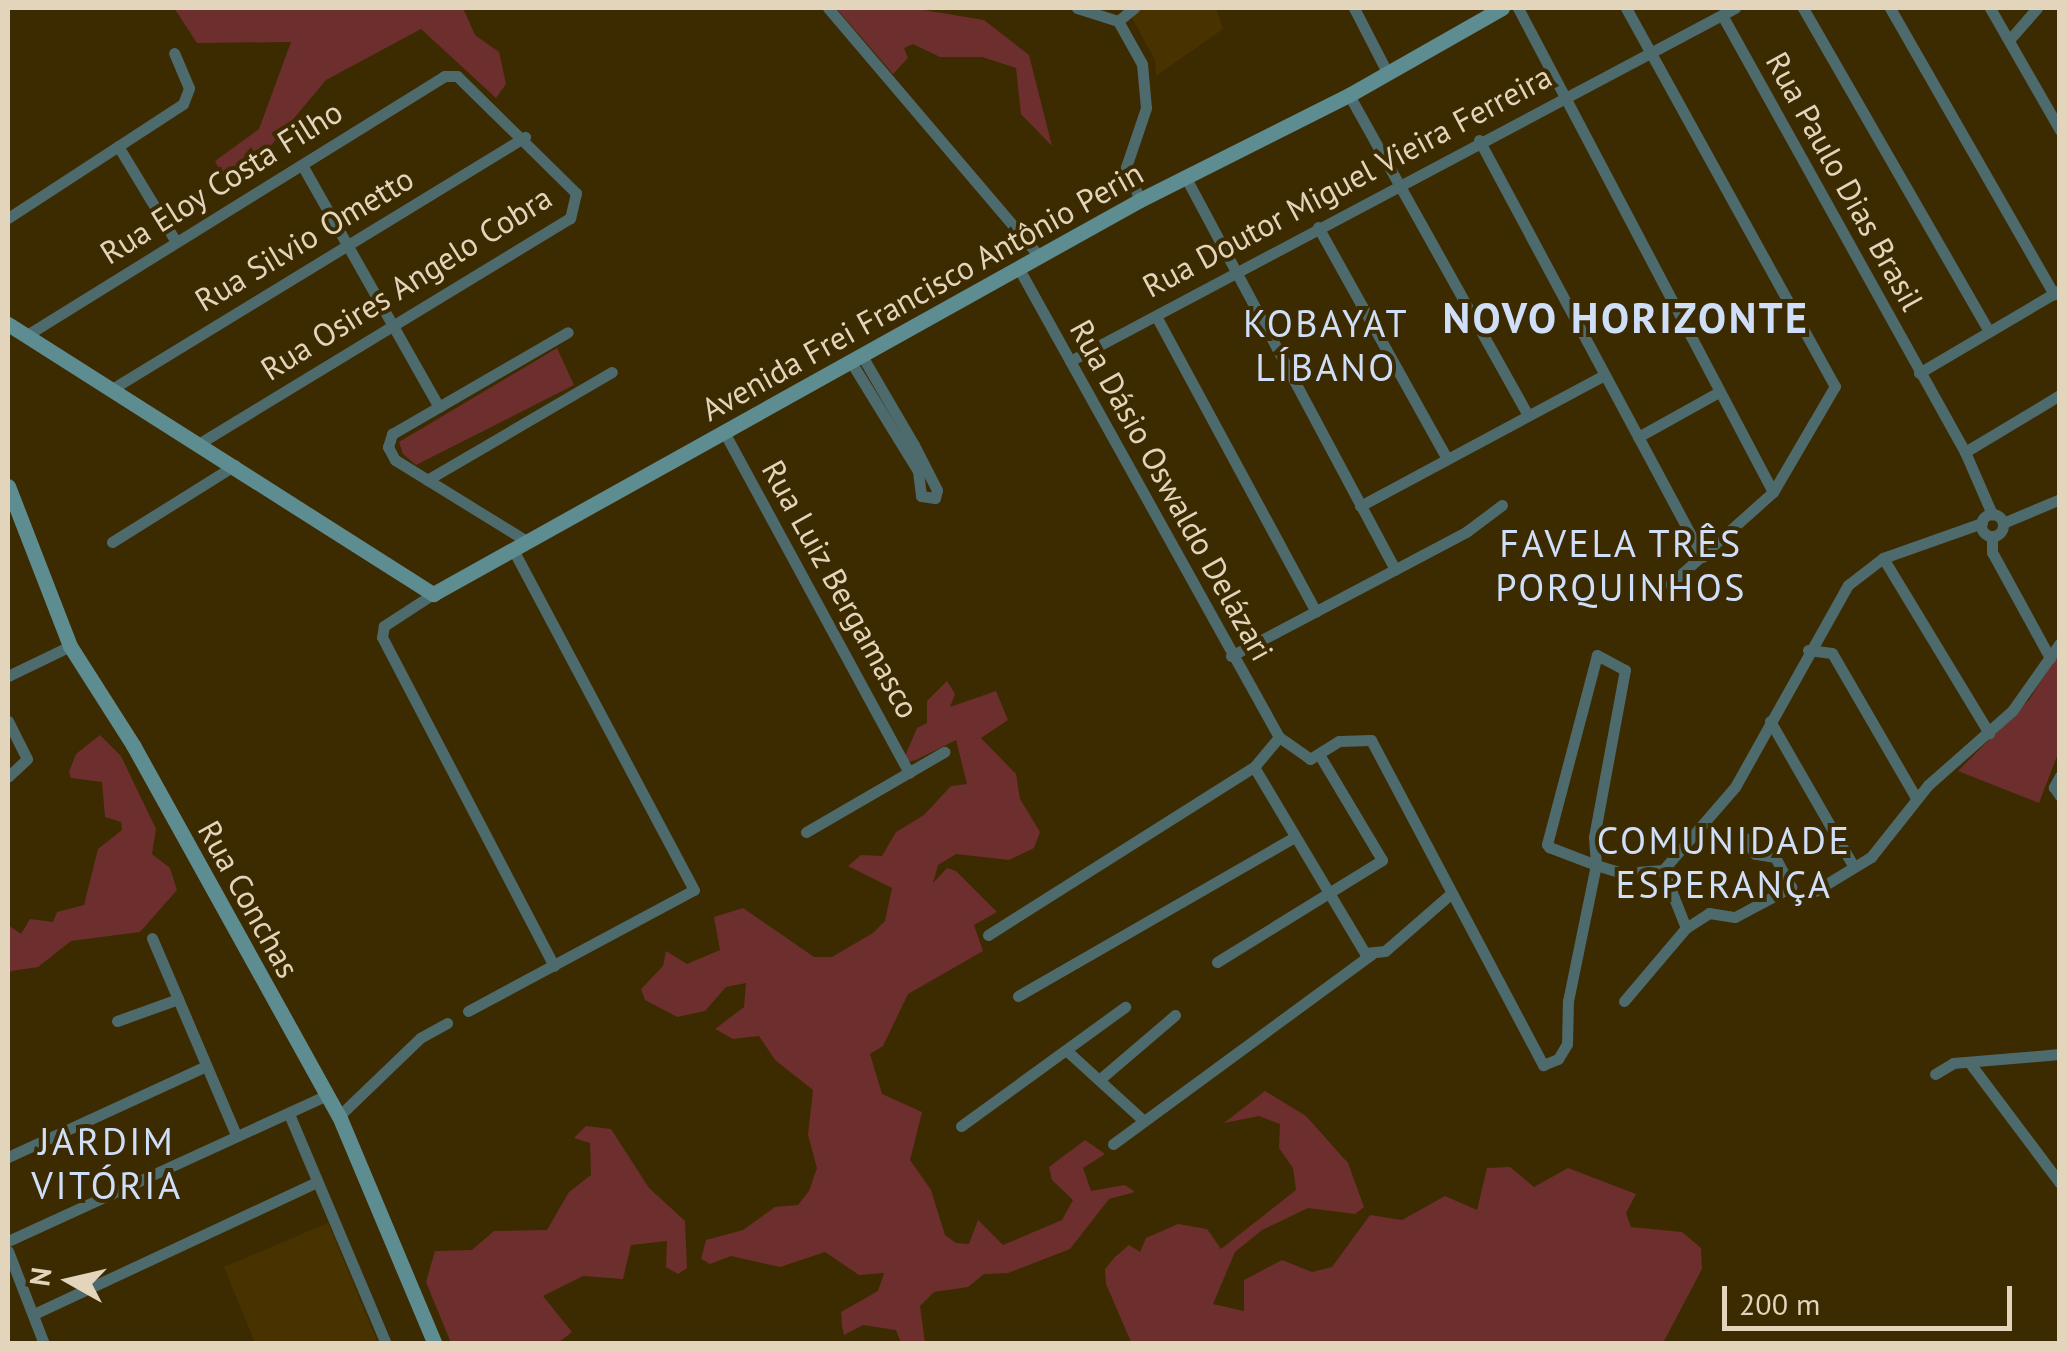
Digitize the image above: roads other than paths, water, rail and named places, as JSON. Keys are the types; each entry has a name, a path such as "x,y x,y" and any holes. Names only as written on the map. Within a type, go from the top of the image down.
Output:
{"street":[{"path":"828,8 1040,257"},
{"path":"1076,8 1118,21 1144,80 1143,122 1126,167 1140,200"},
{"path":"1118,21 1134,8"},
{"path":"1354,8 1386,70"},
{"name":"Avenida Frei Francisco Antônio Perin","path":"554,966 382,637 384,626 433,594 1140,200 1349,94 1502,8"},
{"path":"1518,8 1560,96 1772,492"},
{"path":"1626,8 1834,379 1831,395 1772,492 1670,584"},
{"name":"Rua Doutor Miguel Vieira Ferreira","path":"1070,361 1560,96 1735,8"},
{"path":"1803,8 1988,330"},
{"path":"1890,8 2057,292 1919,373"},
{"path":"1990,8 2060,130"},
{"path":"2010,39 2037,8"},
{"name":"Rua Paulo Dias Brasil","path":"1722,15 1966,452 1992,520"},
{"path":"8,218 183,104 190,88 174,53"},
{"name":"Rua Osires Angelo Cobra","path":"200,443 397,324 577,208 576,193 525,136 457,76 444,76"},
{"name":"Rua Eloy Costa Filho","path":"27,335 444,76"},
{"path":"1349,94 1528,415"},
{"name":"Rua Silvio Ometto","path":"112,388 525,136"},
{"path":"1479,140 1703,556"},
{"path":"118,146 175,240"},
{"path":"302,165 397,324 439,407"},
{"path":"1186,178 1395,570"},
{"path":"1318,227 1447,460"},
{"name":"Rua Dásio Oswaldo Delázari","path":"1019,269 1279,737"},
{"path":"1156,316 1316,612"},
{"path":"8,324 433,594"},
{"path":"468,1011 694,890 520,546 395,460 388,447 392,434 568,332"},
{"path":"857,359 914,445 936,498 921,496 918,471 857,359"},
{"path":"427,480 612,372"},
{"path":"1360,506 1604,375"},
{"path":"1638,437 1720,392"},
{"path":"1966,452 2060,395"},
{"name":"Rua Luiz Bergamasco","path":"724,432 909,773"},
{"path":"112,542 235,465"},
{"name":"Rua Conchas","path":"8,486 12,515 70,646 133,745 339,1116 435,1344"},
{"path":"988,935 1254,766 1279,737 1310,759 1339,741 1371,740 1536,1062 1548,1064 1567,1044 1568,1001 1596,865 1594,837 1625,670 1600,654 1546,840 1596,865 1637,875 1663,870 1747,766 1808,650 1848,585 1884,558 2060,499"},
{"path":"1231,656 1395,570 1502,505"},
{"path":"1992,520 1992,552 2050,658"},
{"path":"1884,558 1989,732"},
{"path":"1814,891 1871,856 1916,798 1989,732 2060,643"},
{"path":"8,676 70,646"},
{"path":"1808,650 1832,653 1916,798"},
{"path":"8,721 26,755 23,766 8,777"},
{"path":"1770,721 1854,866"},
{"path":"806,832 944,752"},
{"path":"1216,962 1382,860 1320,756"},
{"path":"1254,766 1358,946 1372,954"},
{"path":"1018,996 1294,837"},
{"path":"1624,1001 1686,928 1709,913 1736,917 1791,888 1775,857 1756,854 1745,838"},
{"path":"1663,870 1686,928"},
{"path":"1113,1144 1372,954 1385,951 1448,896"},
{"path":"152,938 236,1135"},
{"path":"117,1021 178,999"},
{"path":"961,1126 1125,1007"},
{"path":"1099,1080 1175,1015"},
{"path":"339,1116 420,1038 447,1023"},
{"path":"1067,1051 1144,1121"},
{"path":"1935,1074 1970,1062 2060,1054"},
{"path":"1970,1062 2060,1183"},
{"path":"8,1156 206,1066"},
{"path":"8,1242 327,1095"},
{"path":"288,1114 386,1344"},
{"path":"36,1313 315,1183"},
{"path":"8,1252 36,1313 44,1344"}],"district":[{"name":"NOVO HORIZONTE","path":"1626,318"},
{"name":"KOBAYAT LÍBANO","path":"1326,344"},
{"name":"FAVELA TRÊS PORQUINHOS","path":"1621,565"},
{"name":"COMUNIDADE ESPERANÇA","path":"1724,862"},
{"name":"JARDIM VITÓRIA","path":"107,1163"}]}
